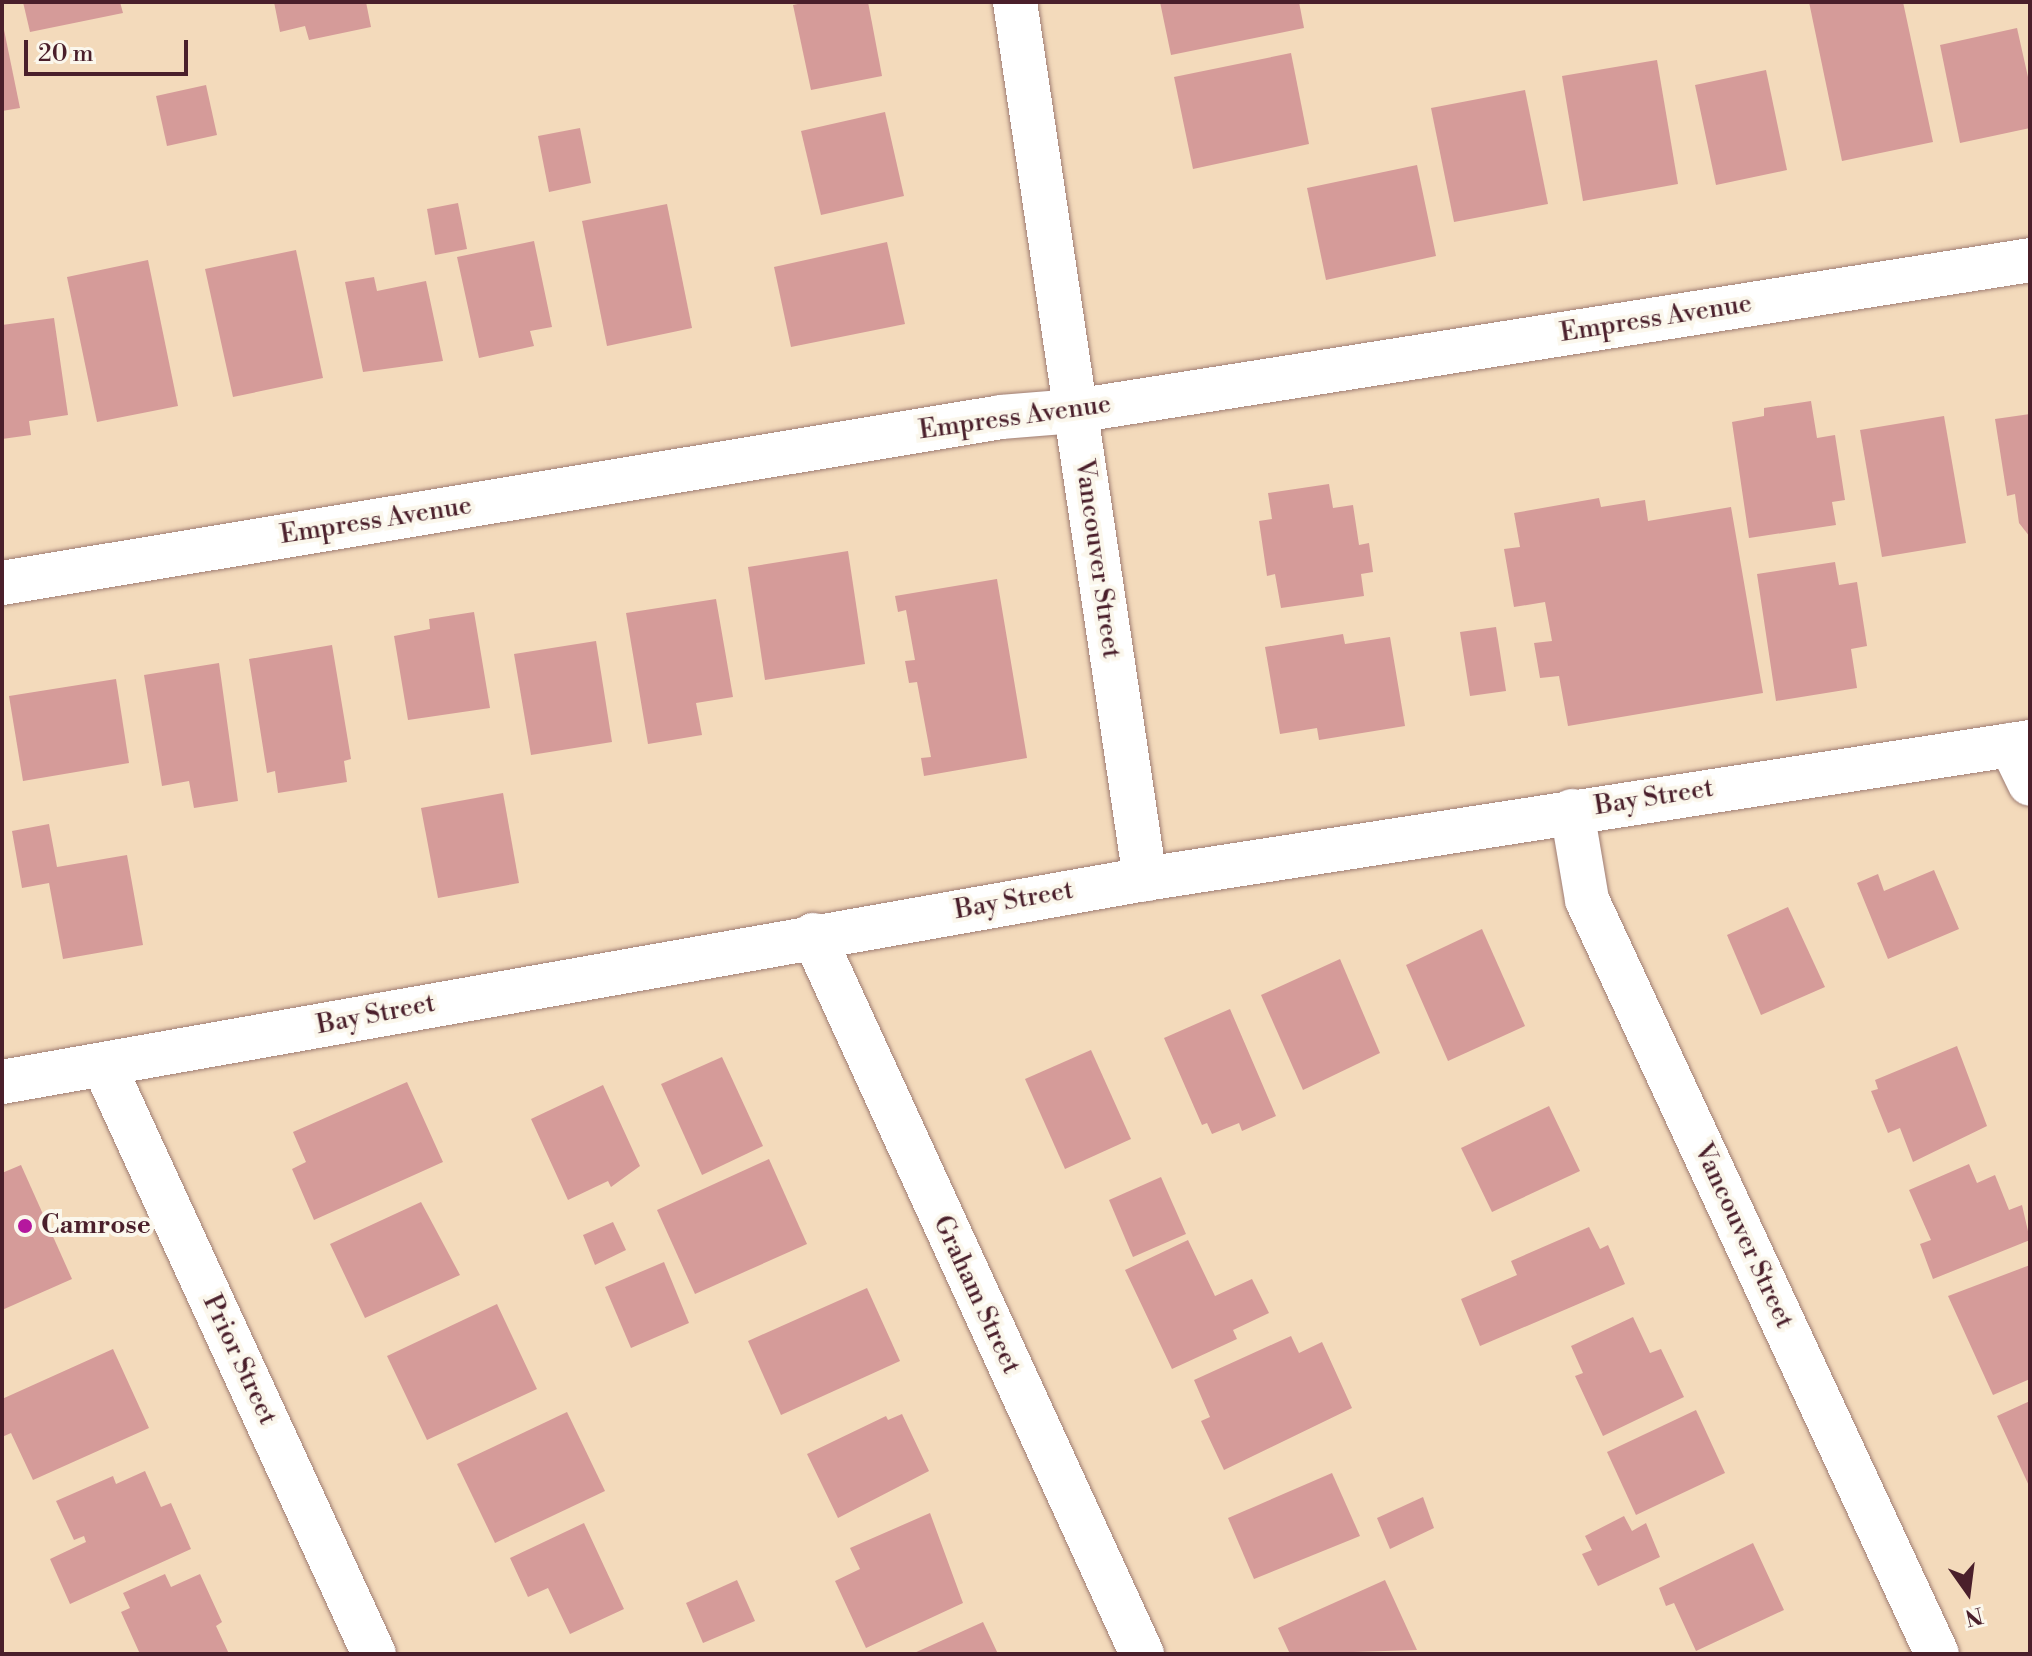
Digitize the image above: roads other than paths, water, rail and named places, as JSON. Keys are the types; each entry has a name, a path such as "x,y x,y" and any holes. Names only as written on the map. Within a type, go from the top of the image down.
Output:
{"street":[{"name":"Vancouver Street","path":"1015,2 1145,879"},
{"name":"Empress Avenue","path":"2,583 990,419 1075,411 2030,260"},
{"name":"Bay Street","path":"2,1082 104,1066 813,935 1145,879 2021,743"},
{"path":"2021,743 2030,784"},
{"name":"Vancouver Street","path":"1572,811 1587,900 1937,1654"},
{"name":"Graham Street","path":"813,935 1142,1654"},
{"name":"Prior Street","path":"104,1066 374,1654"}],"place":[{"name":"Camrose","path":"25,1226"}]}
